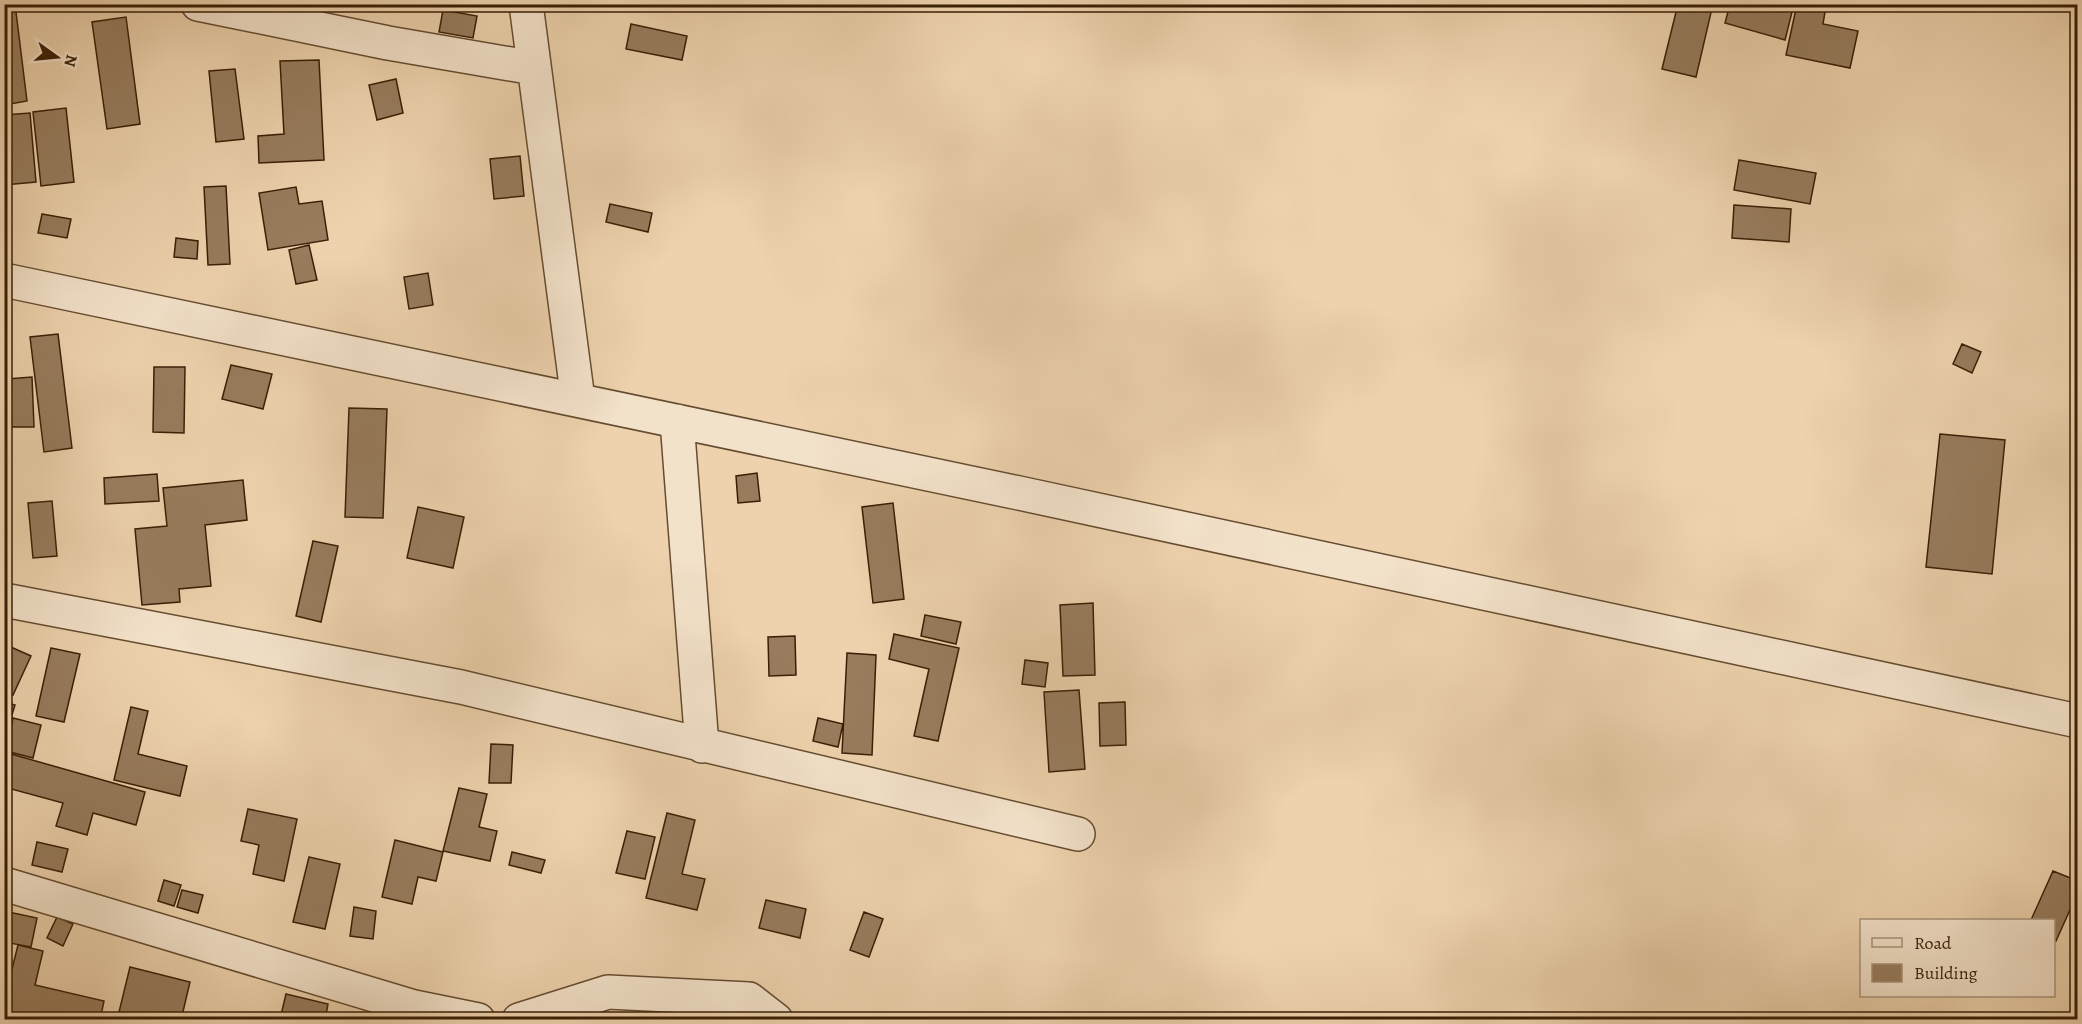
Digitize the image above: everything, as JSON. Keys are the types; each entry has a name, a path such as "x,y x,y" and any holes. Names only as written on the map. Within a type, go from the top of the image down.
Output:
{"street":[{"path":"198,4 388,43 534,68"},
{"path":"526,4 578,400"},
{"path":"4,280 677,421 2078,721"},
{"path":"677,421 702,746"},
{"path":"4,600 461,687 1078,834"},
{"path":"4,884 414,1007 478,1020"},
{"path":"519,1020 608,992 749,999 776,1020"}],"building":[{"path":"4,4 15,4 27,101 4,105"},
{"path":"1678,4 1713,4 1696,77 1662,69"},
{"path":"1730,4 1794,4 1785,40 1725,23"},
{"path":"1797,4 1826,6 1823,24 1858,31 1850,68 1786,55"},
{"path":"443,10 477,16 473,38 439,32"},
{"path":"126,17 140,124 107,129 92,22"},
{"path":"631,24 687,36 682,60 626,49"},
{"path":"319,60 324,160 259,163 258,136 284,134 280,61"},
{"path":"235,69 244,139 216,142 209,71"},
{"path":"396,79 403,113 377,120 369,85"},
{"path":"66,108 74,182 41,186 33,112"},
{"path":"30,113 36,182 4,185 4,115"},
{"path":"520,156 524,196 494,199 490,159"},
{"path":"1739,160 1816,173 1810,204 1734,190"},
{"path":"226,186 230,264 208,265 204,187"},
{"path":"296,187 299,204 322,201 328,240 268,250 259,193"},
{"path":"610,204 652,213 648,232 606,222"},
{"path":"1734,205 1791,209 1789,242 1732,238"},
{"path":"42,214 71,219 67,238 38,233"},
{"path":"176,238 198,241 197,259 174,257"},
{"path":"309,245 317,280 296,284 289,250"},
{"path":"428,273 433,305 409,309 404,277"},
{"path":"58,334 72,448 44,452 30,337"},
{"path":"1962,344 1981,352 1972,373 1953,364"},
{"path":"231,365 272,374 263,409 222,399"},
{"path":"154,367 185,367 184,433 153,432"},
{"path":"32,377 34,427 9,427 7,379"},
{"path":"349,408 387,409 383,518 345,517"},
{"path":"1940,434 2005,440 1992,574 1926,567"},
{"path":"757,473 760,501 738,503 736,476"},
{"path":"157,474 159,501 105,504 104,478"},
{"path":"243,480 247,520 205,525 211,586 179,589 180,602 142,605 135,529 167,526 163,488"},
{"path":"52,501 57,556 33,558 28,503"},
{"path":"893,503 904,599 873,603 862,507"},
{"path":"418,507 464,517 453,568 407,558"},
{"path":"313,541 338,546 321,622 296,616"},
{"path":"1093,603 1095,675 1063,676 1060,605"},
{"path":"925,615 961,622 956,644 921,636"},
{"path":"894,634 959,648 938,741 914,736 929,669 889,659"},
{"path":"795,636 796,675 769,676 768,637"},
{"path":"4,644 31,656 13,695 4,691"},
{"path":"51,648 80,654 64,722 36,716"},
{"path":"847,653 876,655 872,755 842,753"},
{"path":"1025,660 1048,663 1045,687 1022,684"},
{"path":"1079,690 1085,769 1049,772 1044,692"},
{"path":"4,702 15,705 4,741"},
{"path":"1125,702 1126,745 1100,746 1099,703"},
{"path":"131,707 148,711 138,754 187,766 180,796 114,780"},
{"path":"13,718 41,725 33,758 6,751"},
{"path":"818,718 843,724 838,747 813,741"},
{"path":"491,744 513,745 511,783 489,783"},
{"path":"4,752 145,792 136,825 93,813 87,835 56,826 63,803 4,787"},
{"path":"459,788 487,794 479,827 497,831 490,861 443,851"},
{"path":"248,809 297,819 284,881 253,874 259,845 241,841"},
{"path":"667,813 695,820 682,874 705,879 697,910 646,898"},
{"path":"627,831 655,837 645,879 616,873"},
{"path":"395,840 443,852 436,881 418,877 412,904 382,897"},
{"path":"37,842 68,849 62,872 32,865"},
{"path":"512,852 545,860 541,873 509,865"},
{"path":"309,857 340,864 325,929 293,922"},
{"path":"2053,871 2078,881 2078,892 2056,941 2055,919 2031,919"},
{"path":"164,880 181,885 174,906 158,901"},
{"path":"182,890 203,895 198,913 177,907"},
{"path":"766,900 806,909 800,938 759,928"},
{"path":"354,907 376,911 373,939 350,936"},
{"path":"4,911 37,918 31,947 4,942"},
{"path":"864,912 883,919 869,957 850,950"},
{"path":"57,917 73,924 63,946 47,938"},
{"path":"18,945 43,951 35,985 104,1001 100,1020 4,1020 4,1001"},
{"path":"130,967 190,982 181,1020 150,1020 119,1012"},
{"path":"286,994 328,1004 325,1020 300,1020 281,1015"}]}
